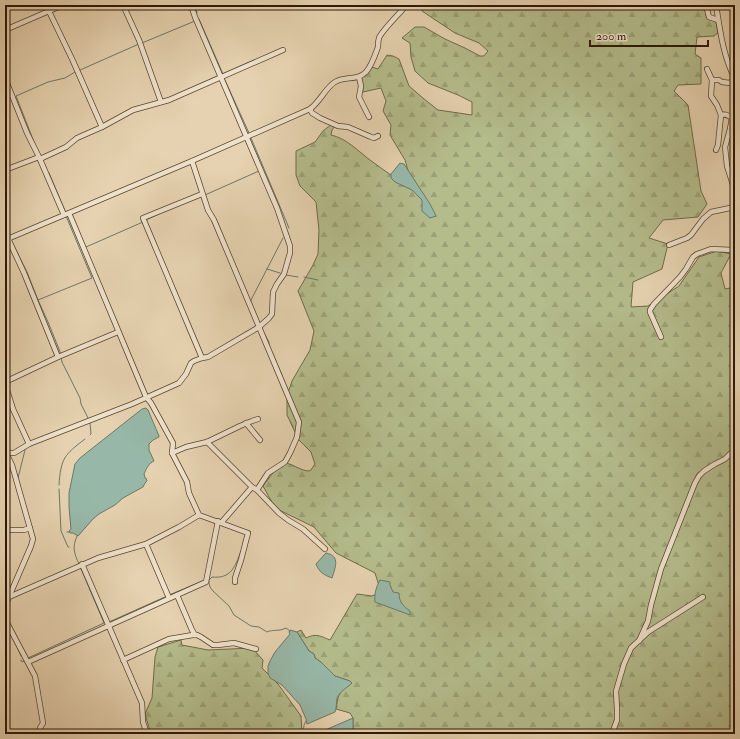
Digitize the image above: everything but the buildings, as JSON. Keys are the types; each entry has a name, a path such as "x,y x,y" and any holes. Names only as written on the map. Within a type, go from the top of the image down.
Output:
{"street":[{"path":"46,5 102,127"},
{"path":"5,30 63,5"},
{"path":"123,5 139,40 161,102"},
{"path":"5,606 7,597 33,539 28,528 12,465 6,453 14,453 29,444 132,404 179,383 186,374 191,363 208,357 259,327 272,314 273,292 284,274 290,253 290,246 277,208 220,77 191,5"},
{"path":"6,239 192,161 310,109 316,105 336,81 359,77 365,73 370,66 378,46 379,37 403,10 405,5"},
{"path":"706,5 709,17 718,20"},
{"path":"712,80 730,82 735,79 729,68 724,53 716,5"},
{"path":"5,170 66,147 77,138 102,127 133,110 169,100 283,50"},
{"path":"707,69 712,80 710,91 711,96 717,105 720,115 718,144 716,150"},
{"path":"359,77 361,86 358,97 369,117"},
{"path":"5,78 27,133 66,214 146,397 151,403 168,434 172,443 172,453 200,515 248,532 235,582"},
{"path":"310,109 312,113 320,118 338,126 348,127 370,137 374,138 378,136"},
{"path":"720,115 726,114 733,119 725,147 727,166 735,191"},
{"path":"192,161 208,210 214,220 300,422 297,437 285,462 268,473 257,490"},
{"path":"202,194 143,218 202,358"},
{"path":"669,245 691,235 703,219 711,212 734,208 735,217"},
{"path":"5,232 6,239 24,273 58,357"},
{"path":"662,337 650,312 654,304 680,277 693,257 697,254 711,249 735,249"},
{"path":"29,444 9,402 5,383 58,357 118,332"},
{"path":"172,453 186,447 207,442 246,423 258,419"},
{"path":"246,423 260,440"},
{"path":"207,442 279,513 302,529 325,550"},
{"path":"639,641 648,621 661,569 695,483 704,471 726,459 735,449"},
{"path":"27,661 206,582 220,522 252,487"},
{"path":"7,597 82,564 146,544 200,515"},
{"path":"5,530 24,530 28,528"},
{"path":"146,544 169,598"},
{"path":"82,564 142,703 143,722 147,734"},
{"path":"177,595 195,635"},
{"path":"612,734 617,720 618,709 616,691 624,664 631,648 648,632 703,597"},
{"path":"5,615 7,623 34,676 43,723 40,728 40,734"},
{"path":"124,660 169,639 195,635 213,645 234,643 256,649"}],"green space":[{"path":"422,5 466,5 468,9 496,9 502,5 704,5 707,18 716,22 718,33 714,36 697,37 695,54 701,58 701,84 678,85 674,91 688,105 701,191 707,204 698,217 663,220 649,238 668,244 662,269 633,282 631,307 648,306 679,286 699,257 717,251 731,254 721,273 725,289 735,287 735,734 354,734 353,718 350,713 336,709 339,695 349,685 350,681 335,676 315,658 314,654 309,651 297,632 301,630 306,638 315,635 330,640 357,594 372,596 381,592 375,573 336,553 314,527 275,508 263,486 275,470 286,463 310,471 315,464 311,452 298,439 287,415 287,396 292,381 310,350 314,331 298,291 318,254 319,230 316,202 300,186 296,175 296,151 315,142 323,131 332,124 335,126 331,135 347,142 379,167 408,186 411,181 405,160 390,135 391,125 383,111 386,101 381,88 363,92 361,78 372,67 378,69 387,55 399,59 409,86 438,110 472,115 472,102 428,83 415,71 411,57 410,43 402,38 415,27 424,27 480,56 484,56 488,51 479,43 455,33 422,11"},
{"path":"181,640 182,645 208,650 252,648 263,660 262,668 278,684 301,716 302,734 155,734 150,731 145,714 152,698 155,657 158,647"}],"shaded area":[{"path":"400,163 404,164 436,216 430,218 422,211 422,200 412,190 395,182 391,178 391,174"},
{"path":"146,408 159,436 149,444 149,450 154,461 149,465 144,474 147,481 143,487 99,514 78,536 70,533 69,493 75,464 80,458 142,409"},
{"path":"326,553 334,557 336,563 332,578 322,573 316,564"},
{"path":"380,580 390,582 393,592 399,593 403,605 410,611 410,615 375,602 377,585"},
{"path":"290,630 297,632 309,651 314,654 315,658 335,676 352,683 338,696 335,712 307,724 300,705 282,685 270,678 268,673 270,661 275,652 290,634"},
{"path":"353,718 354,734 316,734"}],"waterway":[{"path":"195,5 197,13"},
{"path":"199,19 223,74"},
{"path":"142,43 195,21"},
{"path":"80,70 139,44"},
{"path":"36,147 16,96 48,82 65,78 75,72"},
{"path":"224,78 249,133"},
{"path":"251,138 289,228"},
{"path":"205,195 259,171"},
{"path":"49,173 66,213"},
{"path":"146,220 159,214"},
{"path":"38,300 92,278 66,216"},
{"path":"86,247 143,222"},
{"path":"251,302 283,238"},
{"path":"12,242 27,272 61,354"},
{"path":"267,269 280,273"},
{"path":"286,275 298,277"},
{"path":"304,277 318,280"},
{"path":"264,333 269,345"},
{"path":"272,352 276,361"},
{"path":"61,357 89,420"},
{"path":"278,366 282,375"},
{"path":"90,423 90,435"},
{"path":"59,485 61,469 65,458 72,449 85,439"},
{"path":"18,478 25,450"},
{"path":"59,489 61,531 69,547"},
{"path":"77,536 74,543 74,550 79,564"},
{"path":"32,550 33,546"},
{"path":"208,580 212,577 224,576 228,574 237,562 241,551"},
{"path":"28,658 104,623 81,569"},
{"path":"169,595 205,580"},
{"path":"209,581 210,587 229,606 234,615 251,626 259,627 267,632 286,628 290,631"},
{"path":"109,622 167,596"},
{"path":"17,646 21,656"},
{"path":"21,660 25,662"},
{"path":"303,734 306,721"}]}
